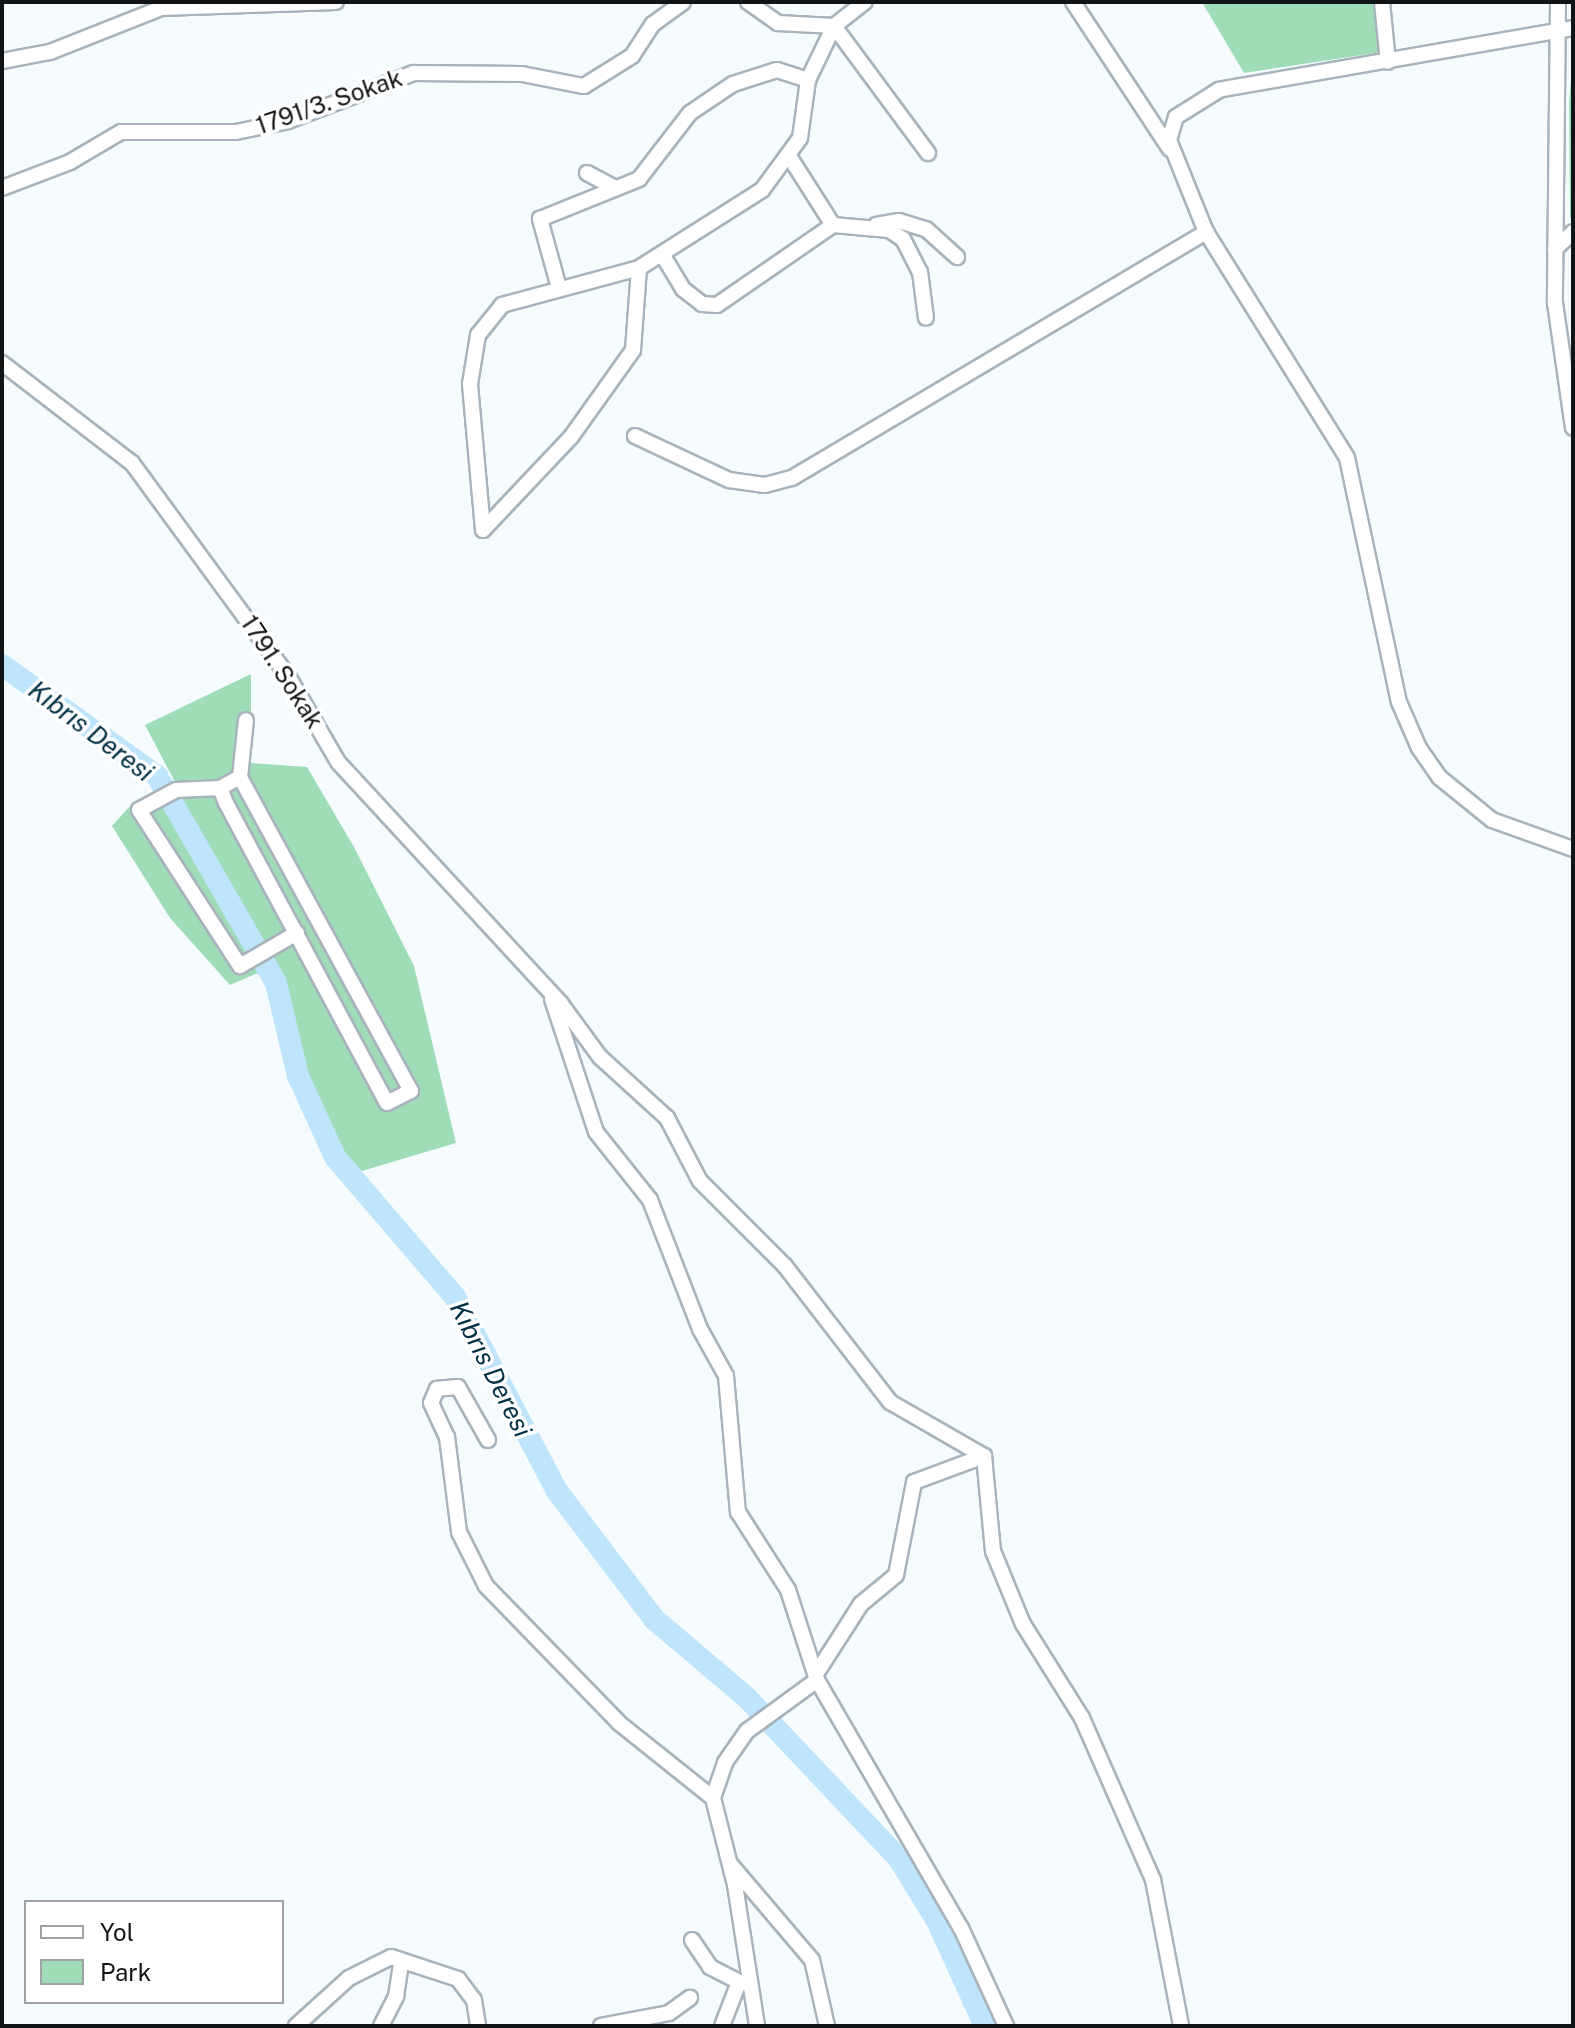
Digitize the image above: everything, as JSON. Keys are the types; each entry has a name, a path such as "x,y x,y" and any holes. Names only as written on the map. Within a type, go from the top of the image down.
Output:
{"street":[{"path":"2,61 50,52 161,8 336,2"},
{"name":"1791/3. Sokak","path":"2,188 70,162 121,132 249,129 414,73 522,74 584,86 632,56 653,24 683,2"},
{"path":"748,2 778,23 834,26"},
{"path":"639,268 633,350 571,437 483,530 471,352 502,305 639,268 762,190 789,156 802,129 808,80 834,26 865,2"},
{"path":"1073,2 1170,150 1206,232 1347,458 1399,702 1419,748 1439,777 1492,820 1573,849"},
{"path":"1382,2 1388,62"},
{"path":"1558,2 1557,335 1572,420"},
{"path":"834,26 928,153"},
{"path":"1170,150 1176,117 1219,90 1557,34 1573,28"},
{"path":"559,288 540,219 615,188 652,168 690,113 733,84 777,70 808,80"},
{"path":"789,156 833,225"},
{"path":"587,173 615,188"},
{"path":"662,254 683,289 702,304 717,305 833,225 872,226 899,221 926,229 957,257"},
{"path":"872,226 903,239 920,272 926,318"},
{"path":"635,436 729,480 765,485 792,478 1206,232"},
{"path":"1555,249 1573,232"},
{"name":"1791. Sokak","path":"2,363 132,463 288,676 338,762 551,995 600,1057 667,1118 707,1190 785,1266 890,1402 984,1456"},
{"path":"220,788 387,1103 411,1091 240,777 246,720"},
{"path":"240,777 220,788 165,795 139,810 157,844 163,843 240,966 297,933"},
{"path":"551,995 596,1132 650,1200 700,1329 726,1376 738,1512 788,1590 816,1677 961,1928 1006,2026"},
{"path":"488,1440 458,1387 437,1389 431,1403 449,1447 459,1532 486,1586 619,1723 713,1798"},
{"path":"757,2026 742,1982 728,1863 713,1798 725,1763 747,1731 816,1677 861,1604 896,1575 914,1482 984,1456 993,1551 1023,1624 1082,1718 1153,1880 1181,2026"},
{"path":"728,1863 812,1960 827,2026"},
{"path":"692,1940 710,1967 742,1982"},
{"path":"296,2026 366,1966 402,1960 458,1979 470,1990 478,2026"},
{"path":"381,2026 396,1996 402,1960"},
{"path":"722,2026 742,1982"},
{"path":"601,2026 669,2013 690,1998"}],"green space":[{"path":"1202,2 1377,2 1382,52 1244,73"},
{"path":"1573,57 1573,216 1570,219 1569,101"},
{"path":"251,674 251,763 307,767 354,847 414,966 456,1143 362,1171 328,1139 274,966 230,985 170,918 112,826 130,806 176,784 145,725"}],"waterway":[{"name":"Kıbrıs Deresi","path":"2,665 157,776 276,983 298,1076 335,1157 455,1297 557,1491 654,1619 747,1698 899,1859 937,1921 985,2026"}]}
